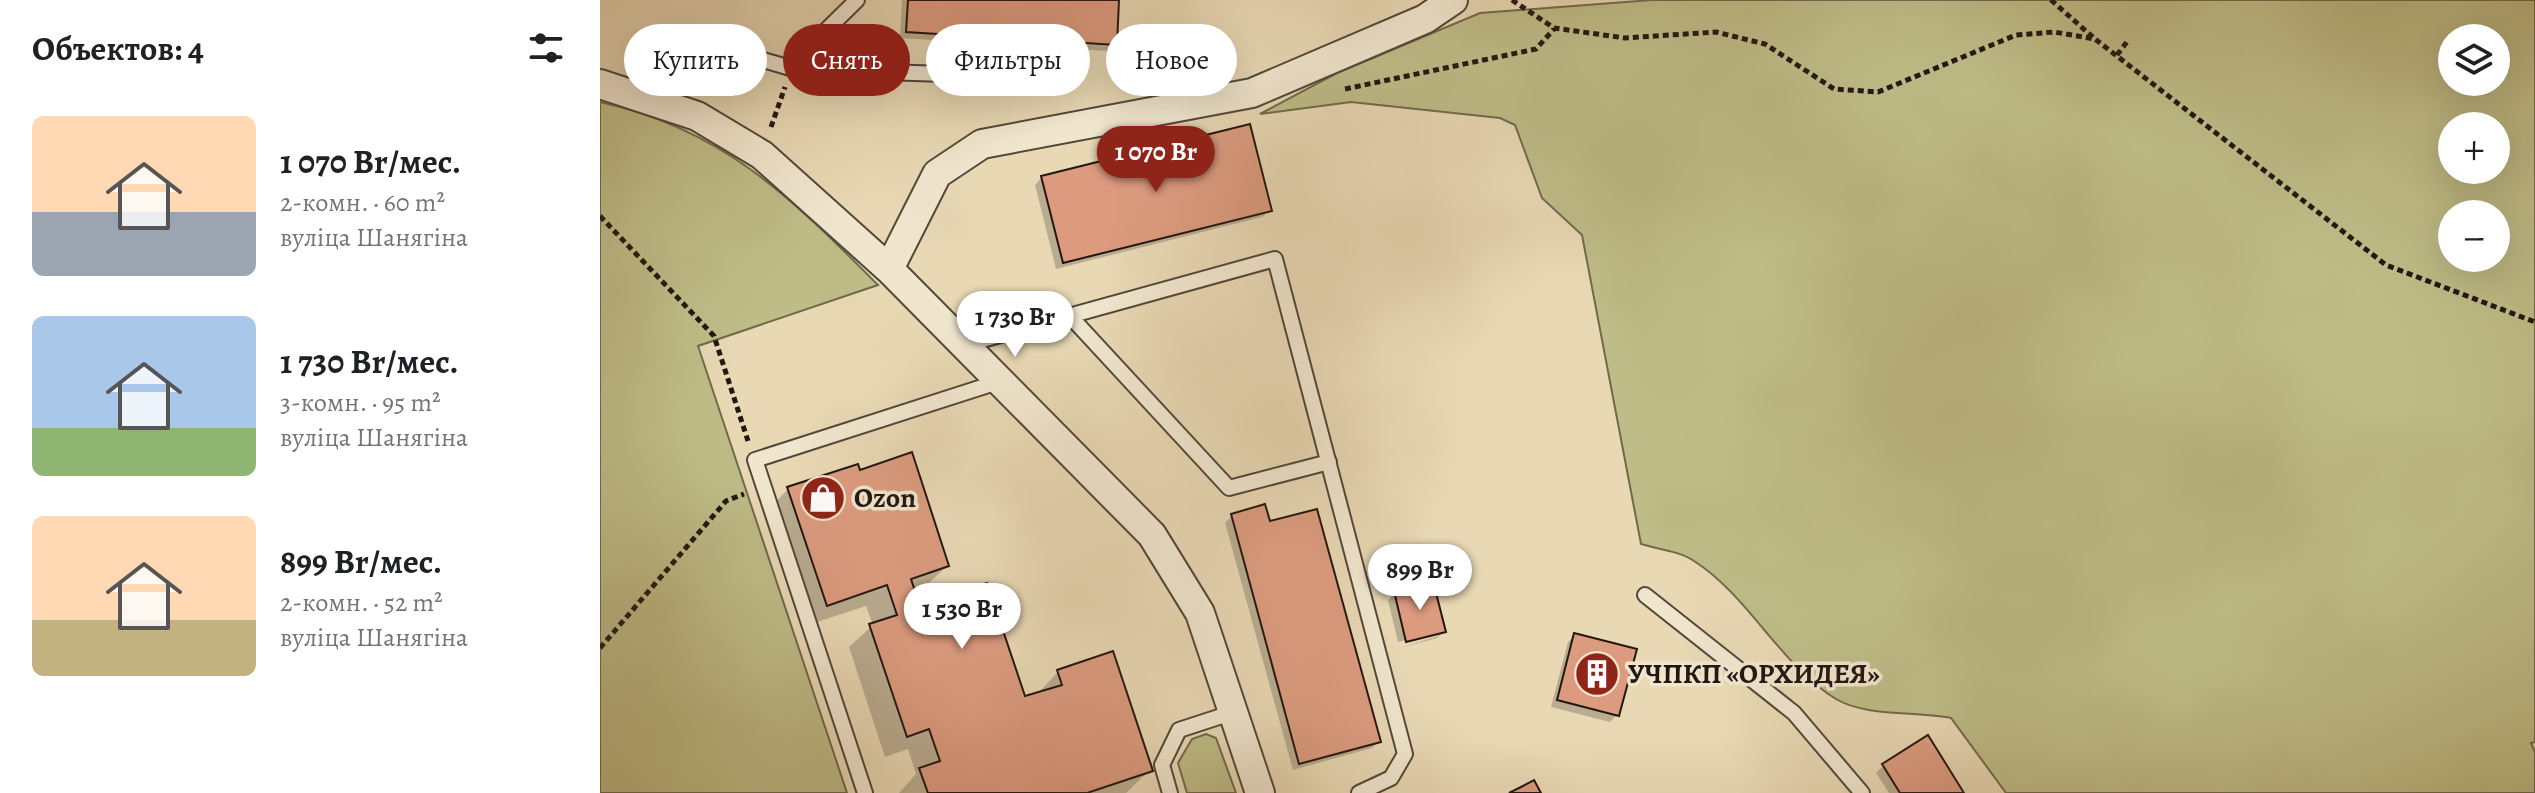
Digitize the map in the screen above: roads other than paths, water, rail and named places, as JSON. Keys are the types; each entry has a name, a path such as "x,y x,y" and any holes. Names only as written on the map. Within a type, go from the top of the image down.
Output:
{"street":[{"path":"889,269 937,174 982,144 1252,93 1425,19 1453,0"},
{"path":"613,87 697,116 762,155 889,269 1152,535 1200,613 1260,793"}],"lane":[{"path":"833,24 857,0"},
{"path":"613,87 694,40 783,66"},
{"path":"964,345 1275,259 1405,754 1391,778 1359,793"},
{"path":"1069,315 1229,488 1329,462"},
{"path":"865,793 755,460 1001,381"},
{"path":"1645,595 1794,713 1862,793"},
{"path":"1170,793 1162,765 1179,730 1234,712"}],"place":[{"name":"Ozon","path":"823,498"},
{"name":"УЧПКП «ОРХИДЕЯ»","path":"1597,674"}]}
